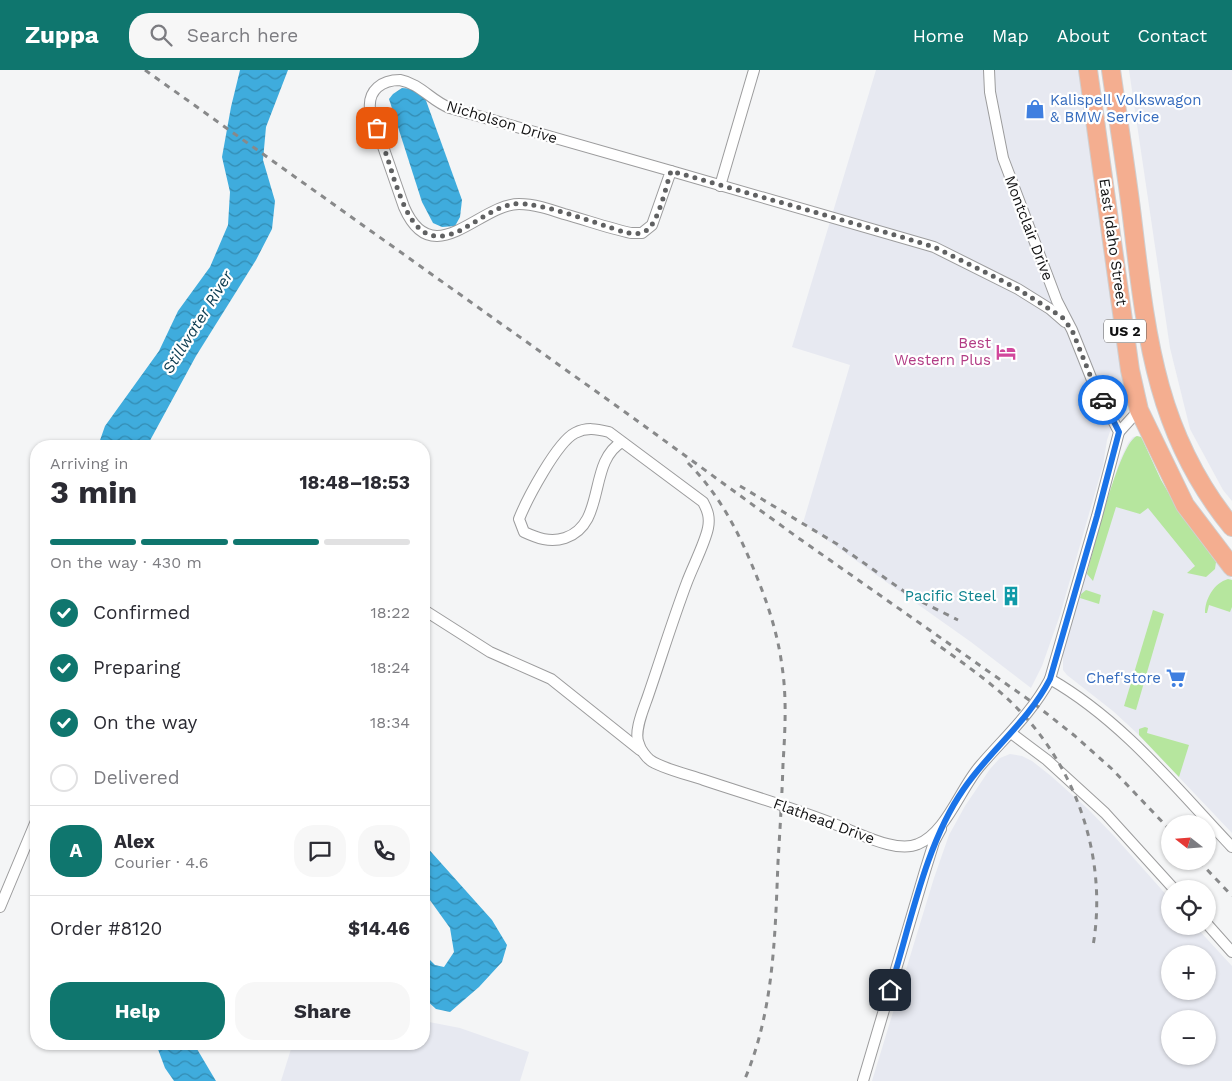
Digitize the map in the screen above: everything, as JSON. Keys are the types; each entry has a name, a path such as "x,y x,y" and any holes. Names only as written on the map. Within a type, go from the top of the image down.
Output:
{"highway":[{"name":"East Idaho Street","path":"1088,70 1130,370 1139,410 1185,505 1232,567"},
{"name":"East Idaho Street","path":"1111,74 1132,214 1143,314 1155,372 1164,404 1185,452 1212,500 1232,527"}],"street":[{"path":"720,186 754,70"},
{"name":"Montclair Drive","path":"989,70 990,92 1003,158 1042,263 1092,380 1119,432"},
{"name":"Nicholson Drive","path":"671,171 652,225 642,233 624,232 546,208 512,204 497,209 454,233 434,235 418,228 407,214 372,116 370,100 374,91 383,83 392,80 405,81 419,87 437,102 450,108 671,171 934,247 1018,289 1062,317 1072,330"},
{"path":"1139,410 1119,432 1050,679 1070,690 1111,723 1148,758 1232,847"},
{"path":"622,442 607,456 592,506 583,526 571,536 555,542 537,538 524,532 519,519 525,505 560,446 574,433 592,428 609,432 703,502 709,513 708,529 676,612 639,723 638,743 649,760"},
{"path":"430,614 490,652 551,680 632,744 649,760"},
{"name":"Flathead Drive","path":"649,760 746,794 800,810 876,841 894,846 916,845 934,833 980,766 1011,733 1043,692 1050,679"},
{"path":"1011,733 1047,760 1105,813 1166,880"},
{"path":"863,1081 932,850 948,815"},
{"path":"0,908 30,836"},
{"path":"1216,934 1232,952"}],"shaded area":[{"path":"876,70 1081,70 1124,393 1107,440 1103,465 1060,615 1042,666 1031,688 971,642 803,523 850,365 792,347"},
{"path":"1129,70 1232,70 1232,501 1223,490 1190,429 1170,348"},
{"path":"1133,437 1141,437 1161,480 1182,516 1207,550 1232,579 1232,833 1139,735 1063,670 1063,653 1119,462"},
{"path":"1010,754 1022,756 1032,761 1051,776 1088,809 1161,889 1161,935 1203,935 1213,945 1161,945 1161,1000 1216,1000 1216,949 1232,966 1232,1081 872,1081 949,835 965,806 990,769 1000,758"},
{"path":"430,1022 460,1028 529,1052 520,1081 281,1081 291,1050 430,1050"}],"green space":[{"path":"1137,436 1141,437 1161,480 1182,516 1216,562 1215,569 1206,577 1187,573 1195,566 1148,508 1140,514 1116,507 1093,581 1087,574 1122,457 1130,443"},
{"path":"1228,579 1232,580 1232,607 1230,612 1209,605 1207,613 1205,613 1211,592 1218,584"},
{"path":"1086,590 1101,595 1099,604 1080,598 1081,594"},
{"path":"1153,610 1164,614 1136,710 1124,706"},
{"path":"1148,728 1147,733 1189,745 1179,777 1139,735 1139,729"}],"water":[{"name":"Stillwater River","path":"240,70 288,70 266,127 263,160 275,201 272,229 256,260 196,356 150,440 100,440 105,426 159,351 178,311 210,267 228,225 230,192 222,157"},
{"path":"402,88 415,89 424,95 462,200 460,217 455,226 442,227 433,223 422,202 389,99"},
{"path":"430,851 492,920 507,945 502,962 479,987 450,1012 436,1009 430,1004 430,960 435,965 444,967 454,952 450,928 430,900"},
{"path":"158,1050 198,1050 216,1081 174,1081 165,1068"}],"railway":[{"path":"145,70 797,537 1032,702 1075,736 1112,769 1161,821"},
{"path":"688,463 707,484 723,508 749,558 773,624 784,678 784,740 774,946 762,1028 744,1081"},
{"path":"740,486 837,544 912,597 958,620"},
{"path":"931,640 985,680 1015,706 1037,731 1055,757 1071,786 1083,817 1091,848 1096,881 1093,946"},
{"path":"1207,870 1232,896"}],"way so far":[{"path":"377,128 407,214 418,228 428,234 440,236 454,233 497,209 512,204 546,208 624,232 642,233 652,225 671,171 934,247 1018,289 1062,317 1072,330 1092,380 1103,400"}],"place":[{"name":"Kalispell Volkswagon & BMW Service","path":"1035,109"},
{"name":"Best Western Plus","path":"1006,352"},
{"name":"Pacific Steel","path":"1011,596"},
{"name":"Chef'store","path":"1176,678"}],"route":[{"path":"890,990 934,842 962,791 980,766 1018,726 1043,692 1050,679 1119,432 1103,400"}]}
